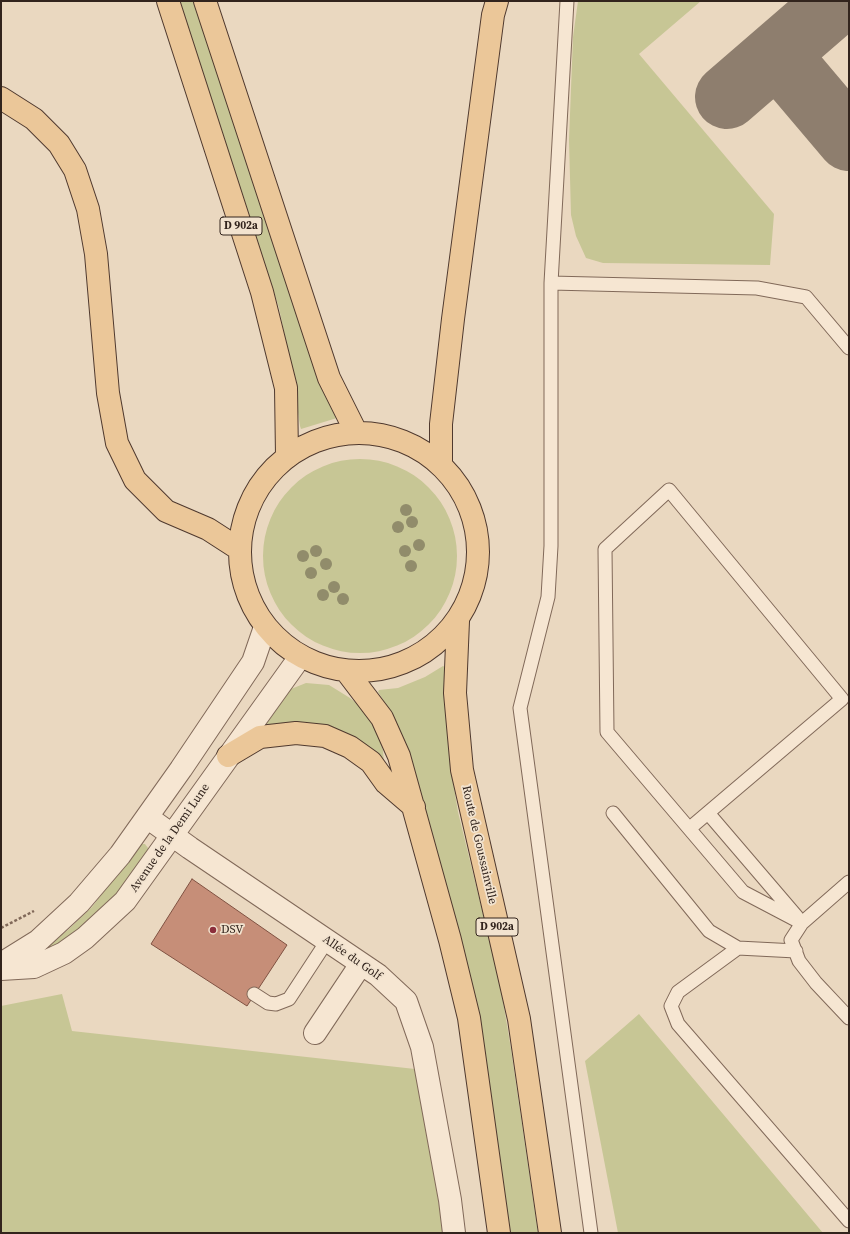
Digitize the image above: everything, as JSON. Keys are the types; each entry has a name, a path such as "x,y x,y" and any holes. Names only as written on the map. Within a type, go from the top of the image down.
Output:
{"main road":[{"name":"D 902a","path":"168,1 262,292 286,388 287,456"},
{"name":"D 902a","path":"205,1 329,378 356,432"},
{"path":"441,465 441,424 453,319 493,15 497,1"},
{"path":"1,98 34,118 59,144 75,170 88,209 96,254 108,393 117,443 135,480 166,512 208,529 239,549"},
{"path":"356,432 387,436 409,444 416,447 441,465 462,492 476,523 479,557 473,591 458,621 436,644 409,661 379,671 347,672 323,667 300,656 281,643 265,627 246,590 239,549 243,522 252,497 268,474 287,456 320,439 356,432"},
{"name":"Route de Goussainville","path":"458,621 455,693 462,770 519,1019 550,1233"},
{"path":"347,672 382,718 399,756 414,807 450,940 469,1018 499,1233"},
{"path":"228,756 260,737 296,733 326,736 350,746 371,762 386,783 414,807"}],"street":[{"path":"1,964 38,940 79,904 120,854 186,763 253,662 265,627"},
{"name":"Avenue de la Demi Lune","path":"1,970 34,967 64,953 84,938 125,901 300,656"},
{"name":"Allée du Golf","path":"147,817 378,975 406,1001 422,1047 450,1200 454,1233"},
{"path":"315,1033 361,964"}],"lane":[{"path":"567,1 551,283 551,546 548,597 520,708 591,1233"},
{"path":"551,283 757,288 806,297 849,348"},
{"path":"690,828 842,699 669,490 605,549 607,732 744,892 802,923"},
{"path":"613,813 709,931 738,948 796,952"},
{"path":"708,813 802,923"},
{"path":"849,882 802,923 791,940 799,961 816,983 849,1018"},
{"path":"254,994 268,1003 276,1004 289,999 327,940"},
{"path":"738,948 678,992 671,1006 678,1024 849,1221"}],"shaded area":[{"path":"180,1 198,1 337,418 301,429 291,365 279,308"},
{"path":"578,1 701,1 639,54 774,214 770,265 603,263 586,258 576,236 571,215 569,140 573,37"},
{"path":"350,459 370,459 388,463 406,470 429,487 441,502 450,519 457,546 457,566 450,593 441,610 429,625 414,637 397,646 370,653 350,653 332,649 314,642 298,631 285,618 274,602 267,584 263,566 263,546 267,528 274,510 285,494 298,481 314,470 332,463"},
{"path":"443,666 445,667 445,696 451,769 458,812 500,983 538,1233 509,1233 472,986 429,824 392,714 378,692 379,690 398,688 425,677"},
{"path":"306,683 329,685 350,698 366,711 376,730 383,750 384,763 360,741 250,737 286,691"},
{"path":"140,844 145,844 148,848 148,852 118,895 54,951 35,953 68,930 92,907"},
{"path":"62,994 72,1031 415,1069 444,1233 1,1233 1,1006"},
{"path":"639,1014 823,1233 618,1233 585,1061"}],"building":[{"name":"DSV","path":"192,879 287,945 247,1006 151,944"}],"taxiway":[{"path":"727,97 838,1"},
{"path":"777,54 849,139"}],"place":[{"name":"DSV","path":"213,930"}]}
